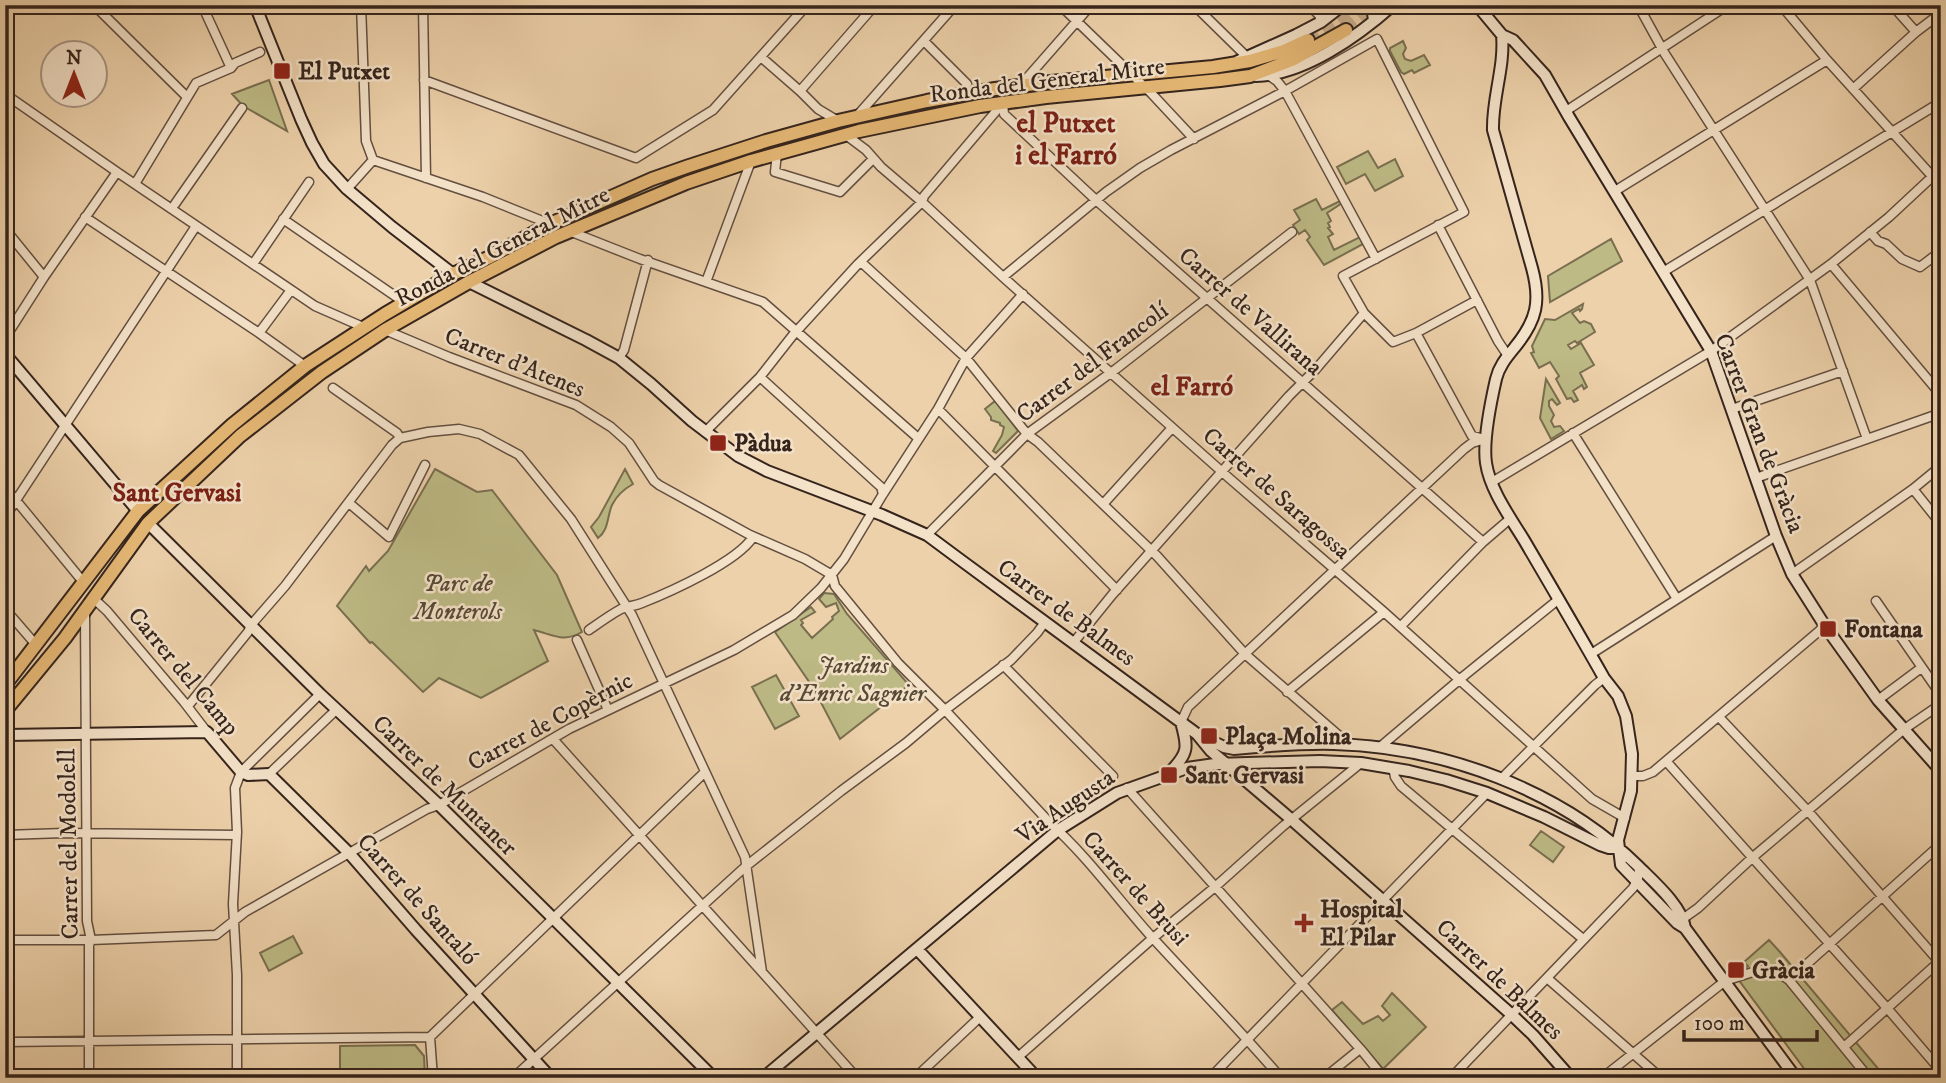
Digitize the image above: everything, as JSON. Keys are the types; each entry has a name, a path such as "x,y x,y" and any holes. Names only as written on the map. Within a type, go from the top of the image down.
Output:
{"main road":[{"path":"255,5 312,143 324,164 402,236 453,274 469,282"},
{"name":"Ronda del General Mitre","path":"1248,59 1321,22 1343,5"},
{"path":"1372,5 1374,21"},
{"name":"Ronda del General Mitre","path":"5,711 65,638 148,523 240,436 318,375 385,330 469,282 569,231 658,193 751,161 916,118 1003,103 1285,72 1312,61 1343,43 1393,5"},
{"name":"Carrer Gran de Gràcia","path":"1478,5 1502,35 1513,40 1545,75 1711,351 1792,574 1878,701 1941,771"},
{"name":"Ronda del General Mitre","path":"1261,74 1308,53 1346,30"},
{"path":"1502,35 1503,55 1493,130 1537,293 1536,311 1532,320 1497,375 1486,439 1486,460 1492,482 1511,519 1604,678 1618,696 1626,716 1632,776 1617,849"},
{"name":"Ronda del General Mitre","path":"5,685 138,511 232,425 305,366 363,327 453,274 490,257 550,223 652,179 766,141 838,121 927,101 1020,86 1213,67 1284,51 1308,40"},
{"path":"1003,103 1020,86"},
{"path":"550,223 569,231"},
{"name":"Carrer de Balmes","path":"469,282 619,358 705,432 738,456 767,471 873,511 926,535 1199,735 1204,744 1512,1015 1571,1078"},
{"path":"5,354 148,523"},
{"name":"Carrer de Muntaner","path":"148,523 336,710 439,805 714,1078"},
{"path":"1168,774 1186,752 1187,742 1181,722"},
{"path":"5,735 207,732"},
{"name":"Carrer del Camp","path":"207,732 241,772"},
{"name":"Via Augusta","path":"1199,735 1234,749 1307,744 1380,747 1440,759 1501,779 1563,810 1594,829 1654,882 1796,1078"},
{"path":"1358,746 1366,760 1380,747"},
{"name":"Via Augusta","path":"763,1078 1058,830 1127,788 1196,766 1366,760 1487,793 1562,825 1600,845 1617,849"},
{"path":"241,772 248,775 269,774"},
{"name":"Carrer de Santaló","path":"269,774 349,852 551,1078"},
{"path":"1487,793 1501,779"},
{"name":"Via Augusta","path":"1617,849 1621,865 1677,922 1685,923"},
{"path":"917,949 1037,1078"}],"street":[{"path":"94,5 187,97"},
{"path":"202,5 231,68"},
{"path":"360,5 366,141 373,160"},
{"path":"423,5 426,178"},
{"path":"424,80 636,158 713,110 807,5"},
{"path":"800,91 875,5"},
{"path":"856,117 954,5"},
{"path":"1060,5 1194,139"},
{"path":"1020,86 1091,5"},
{"path":"1194,5 1261,74 1277,81 1285,91 1376,259"},
{"path":"1309,5 1319,15 1321,22"},
{"path":"1638,5 1665,54 1810,280 1867,439"},
{"path":"1566,111 1728,5"},
{"path":"1781,5 1941,186"},
{"path":"1892,5 1916,32"},
{"path":"1853,89 1941,13"},
{"path":"1003,278 1106,192 1140,168 1377,39 1464,212 1343,276 1364,313 1393,342 1416,333 1477,300"},
{"path":"924,41 967,84"},
{"path":"135,184 198,82 260,52"},
{"path":"761,57 818,109 838,121"},
{"path":"1615,191 1827,60"},
{"path":"5,94 291,290 319,308 363,327"},
{"path":"1663,272 1941,102"},
{"path":"705,432 760,377 861,262 922,202 923,196 1003,103"},
{"name":"Carrer de Vallirana","path":"1003,103 1004,114 1097,201 1483,542"},
{"path":"176,204 242,108"},
{"name":"Carrer de Saragossa","path":"846,135 866,150 1003,278 1384,612 1591,799 1625,818"},
{"path":"777,153 775,172 840,192 873,159"},
{"path":"347,188 373,160"},
{"path":"373,160 550,223"},
{"path":"706,282 751,161"},
{"path":"5,338 117,172"},
{"path":"1492,482 1711,351 1831,264 1933,176"},
{"path":"253,264 309,182"},
{"path":"85,217 305,366"},
{"path":"284,219 405,302"},
{"path":"1438,225 1508,356"},
{"path":"5,517 196,226"},
{"path":"5,229 44,277"},
{"path":"569,231 763,302 918,438"},
{"name":"Carrer del Francolí","path":"926,535 1027,434 1292,232"},
{"path":"1870,232 1902,259 1920,267 1941,251"},
{"path":"619,358 624,350 648,260"},
{"path":"861,262 966,358 1027,434 1152,551 1245,654 1344,740 1358,746"},
{"path":"1831,264 1941,395"},
{"path":"259,333 291,290"},
{"name":"Carrer de Copèrnic","path":"5,940 216,935 245,912 349,852 439,805 553,739 734,650 793,615 821,588 844,559 938,409 966,358 1023,294"},
{"path":"1074,642 1117,590 1364,313"},
{"name":"Carrer d'Atenes","path":"385,330 576,405 611,427 629,443 654,481 753,537 805,559 832,575"},
{"path":"1416,333 1472,436 1486,439"},
{"path":"1732,409 1843,371"},
{"path":"760,377 881,487 883,494"},
{"path":"1932,384 1941,377"},
{"path":"333,388 397,433 400,438"},
{"path":"938,409 1117,590"},
{"path":"1756,478 1941,413"},
{"path":"187,706 285,586 392,445 400,438 429,432 459,429 480,434 519,455 571,519 628,607 745,857 762,972"},
{"path":"1105,502 1171,429"},
{"path":"1573,433 1677,599"},
{"path":"1181,722 1188,707 1422,488 1469,445 1486,439"},
{"path":"349,503 389,537 425,465"},
{"path":"1792,574 1913,489 1941,466"},
{"path":"5,487 84,583"},
{"path":"1913,489 1941,524"},
{"path":"1402,625 1483,542 1511,519"},
{"path":"1591,654 1776,536"},
{"path":"589,631 619,610 638,605 703,575 742,548 753,537"},
{"name":"Carrer de Brusi","path":"832,575 835,586 886,650 1058,830 1281,1078"},
{"name":"Carrer del Camp","path":"93,598 107,611 207,732"},
{"path":"1380,747 1559,599"},
{"path":"1876,601 1941,695"},
{"path":"5,608 37,646"},
{"name":"Carrer del Modolell","path":"85,610 87,921 91,940 89,1078"},
{"path":"1287,692 1384,612"},
{"path":"513,1078 745,867 1014,658 1045,622"},
{"path":"1632,776 1651,773 1825,626"},
{"path":"577,640 608,710"},
{"path":"1003,665 1113,776"},
{"path":"1878,701 1921,668"},
{"path":"1501,779 1604,678"},
{"path":"237,1078 237,975 233,904 235,788 241,772 320,694"},
{"path":"1685,923 1753,857 1808,810 1903,730 1941,705"},
{"path":"269,774 336,710"},
{"path":"1719,717 1808,810 1940,962 1844,1047"},
{"path":"553,739 704,904 857,1078"},
{"path":"1018,1057 1153,938 1366,760"},
{"path":"1666,761 1941,1071"},
{"path":"1393,768 1401,786 1583,939"},
{"path":"5,1042 430,1037 705,772"},
{"path":"1127,788 1384,1078"},
{"path":"1210,1078 1487,793"},
{"path":"5,835 236,835"},
{"path":"1789,980 1941,844"},
{"path":"1451,1078 1637,881 1639,868"},
{"path":"1602,1078 1725,981 1766,970 1777,972 1789,980 1869,1078"},
{"path":"1547,978 1661,1078"},
{"path":"915,1078 980,1017"},
{"path":"430,1037 433,1078"},
{"path":"1324,1078 1360,1049"}],"green space":[{"path":"1403,41 1406,48 1403,54 1405,59 1411,61 1424,55 1430,65 1414,73 1412,70 1404,74 1401,72 1390,48"},
{"path":"269,80 287,131 243,106 232,94"},
{"path":"1368,151 1378,168 1395,159 1403,176 1375,191 1365,174 1346,184 1337,167"},
{"path":"1316,199 1322,210 1340,201 1342,203 1327,213 1331,221 1328,228 1333,234 1328,237 1334,250 1360,237 1363,244 1324,265 1307,240 1310,237 1305,230 1299,234 1293,225 1300,220 1294,210"},
{"path":"1611,239 1622,261 1550,302 1548,276"},
{"path":"1583,304 1580,311 1579,309 1572,313 1580,323 1584,321 1591,324 1595,332 1577,343 1575,341 1568,345 1571,349 1581,343 1594,365 1580,373 1587,387 1584,389 1582,385 1573,391 1578,400 1574,402 1571,398 1567,399 1556,379 1559,376 1550,362 1539,368 1531,353 1534,352 1532,346 1545,319 1555,320"},
{"path":"1546,379 1560,403 1557,405 1552,399 1549,401 1554,415 1551,421 1554,427 1560,426 1564,431 1551,439 1540,418"},
{"path":"995,401 1018,431 996,453 993,451 1004,427 991,420 985,409"},
{"name":"Parc de Monterols","path":"435,469 477,492 492,490 557,575 582,632 564,638 534,630 548,661 481,698 439,678 423,692 370,643 337,606 366,566 369,571 388,551"},
{"path":"625,469 633,484 614,501 606,527 598,538 591,527"},
{"name":"Jardins d'Enric Sagnier","path":"824,593 834,594 847,614 909,685 840,739 814,689 775,632 811,607 815,612 801,620 801,625 812,638 839,611 836,603 826,607 819,599"},
{"path":"776,675 799,716 775,729 752,687"},
{"path":"1541,831 1564,847 1553,862 1530,845"},
{"path":"293,936 302,953 269,971 260,953"},
{"path":"1769,940 1886,1078 1811,1078 1735,975 1748,966 1744,962"},
{"path":"1392,993 1426,1027 1383,1069 1332,1010 1342,1002 1363,1024 1378,1016 1383,1021 1390,1015 1382,1006"},
{"path":"415,1045 424,1056 425,1078 340,1078 340,1046"}],"tunnel":[{"path":"1308,40 1360,5"},
{"path":"1346,30 1377,5"}],"place":[{"name":"El Putxet","path":"282,71"},
{"name":"Pàdua","path":"718,443"},
{"name":"Fontana","path":"1828,629"},
{"name":"Plaça Molina","path":"1209,736"},
{"name":"Sant Gervasi","path":"1169,775"},
{"name":"Hospital El Pilar","path":"1304,923"},
{"name":"Gràcia","path":"1736,970"}],"district":[{"name":"el Putxet i el Farró","path":"1066,138"},
{"name":"el Farró","path":"1192,386"},
{"name":"Sant Gervasi","path":"177,492"}]}
